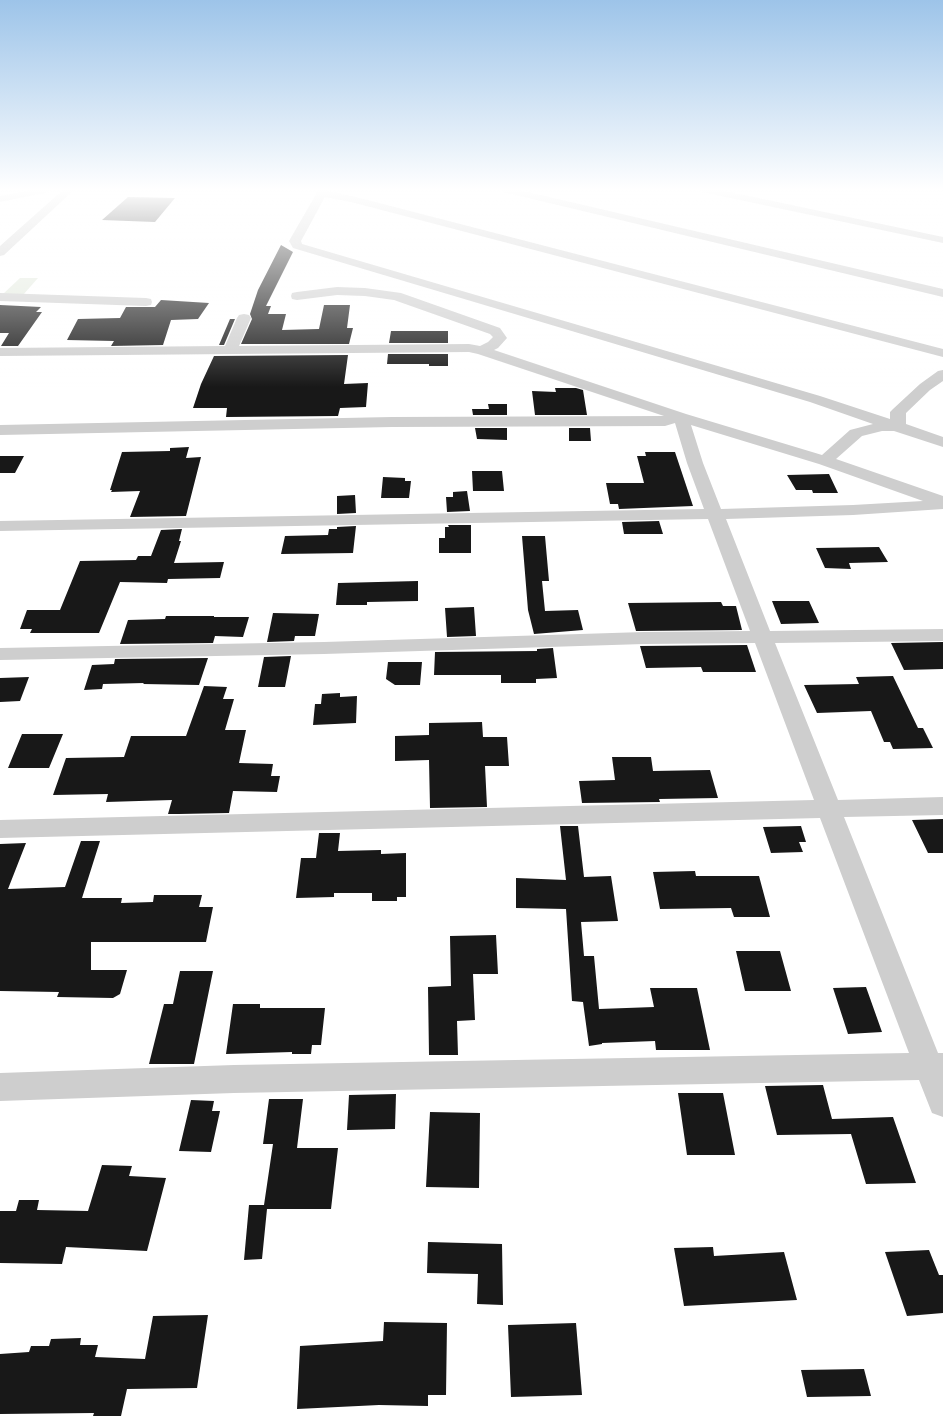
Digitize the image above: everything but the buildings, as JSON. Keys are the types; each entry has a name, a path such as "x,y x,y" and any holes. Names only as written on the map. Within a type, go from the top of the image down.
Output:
{"street":[{"path":"328,255 815,400 943,442"},
{"path":"568,255 943,353"},
{"path":"783,255 943,293"},
{"path":"297,296 337,291 365,292 396,296 495,331 500,338 493,345 481,350"},
{"path":"0,297 146,302"},
{"path":"231,349 244,318"},
{"path":"0,352 458,347 481,350 680,417 825,461 943,503"},
{"path":"898,427 898,412 943,374"},
{"path":"0,430 392,422 664,421 680,417"},
{"path":"680,417 696,463 764,636 829,808 936,1066 943,1103"},
{"path":"825,461 856,433 882,426 898,427"},
{"path":"0,526 716,514 853,510 943,503"},
{"path":"0,654 324,648 644,638 943,635"},
{"path":"0,829 943,806"},
{"path":"0,1087 234,1079 936,1066"}],"shaded area":[{"path":"20,278 38,278 23,295 3,294"}]}
